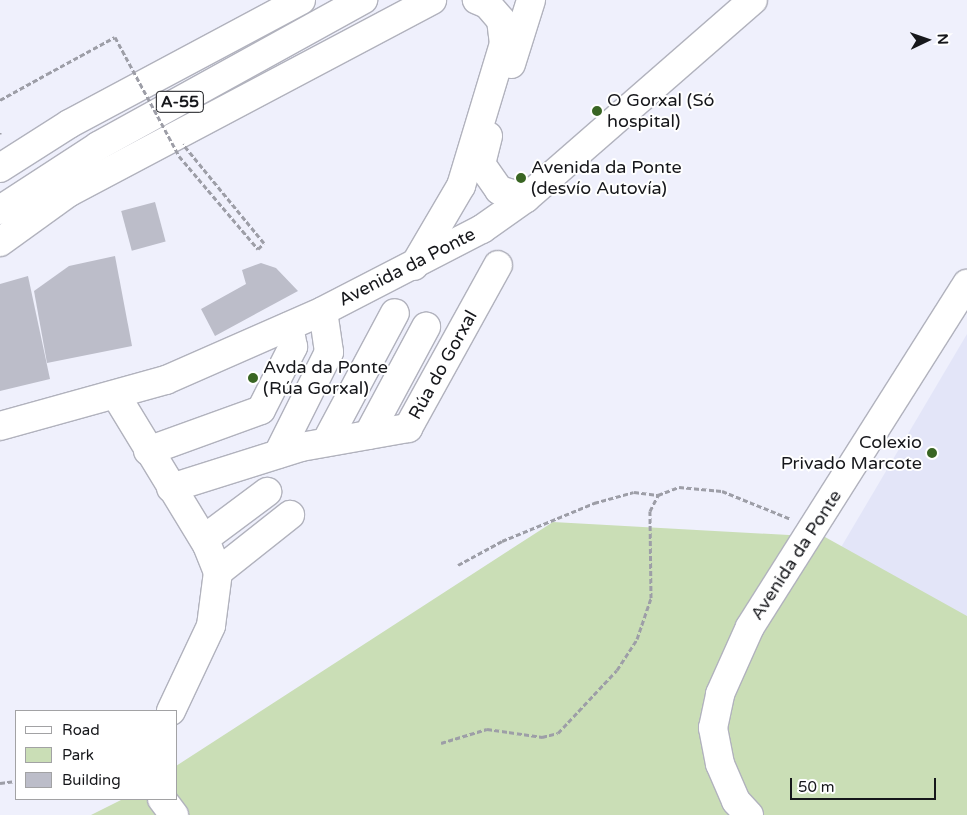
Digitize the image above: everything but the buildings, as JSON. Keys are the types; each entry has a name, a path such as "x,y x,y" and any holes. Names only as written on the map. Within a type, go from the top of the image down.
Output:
{"main road":[{"name":"A-55","path":"0,210 98,146 363,0"},
{"path":"0,242 68,193 432,0"},
{"name":"Avenida da Ponte","path":"0,426 117,397 166,380 323,311 414,266 482,229 526,198 753,0"},
{"path":"414,266 461,186 504,44 502,20 485,1"},
{"path":"482,229 481,164 525,2"},
{"name":"A-55","path":"0,168 69,124 288,3"},
{"path":"481,164 499,190 526,198"},
{"path":"461,186 466,208 482,229"},
{"name":"Rúa do Gorxal","path":"171,488 278,454 326,442 408,428 498,265"},
{"name":"Avenida da Ponte","path":"749,815 736,801 720,764 713,728 720,694 750,627 967,284"},
{"path":"278,454 329,352 323,311"},
{"path":"326,442 395,313"},
{"path":"148,451 261,410 293,347 289,326"},
{"name":"Rúa do Gorxal","path":"368,435 426,327"},
{"path":"117,397 148,451 204,540 218,572 211,626 171,710"},
{"path":"204,540 267,492"},
{"path":"218,572 290,515"},
{"path":"163,800 174,815"}],"path":[{"path":"0,100 115,37 179,156 258,249 264,243 183,144"},
{"path":"458,565 502,541 594,503 634,492 658,495 679,487 722,491 814,528"},
{"path":"441,743 487,729 542,737 558,733 617,670 637,639 652,598 650,511 658,495"},
{"path":"0,783 15,781"}],"shaded area":[{"name":"Colexio Privado Marcote","path":"967,334 967,704 827,571"}],"green space":[{"path":"553,522 825,537 967,616 967,815 91,815 121,800 178,800 178,765"}],"place":[{"name":"O Gorxal (Só hospital)","path":"597,111"},
{"name":"Avenida da Ponte (desvío Autovía)","path":"521,178"},
{"name":"Avda da Ponte (Rúa Gorxal)","path":"253,378"},
{"name":"Colexio Privado Marcote","path":"932,453"}]}
